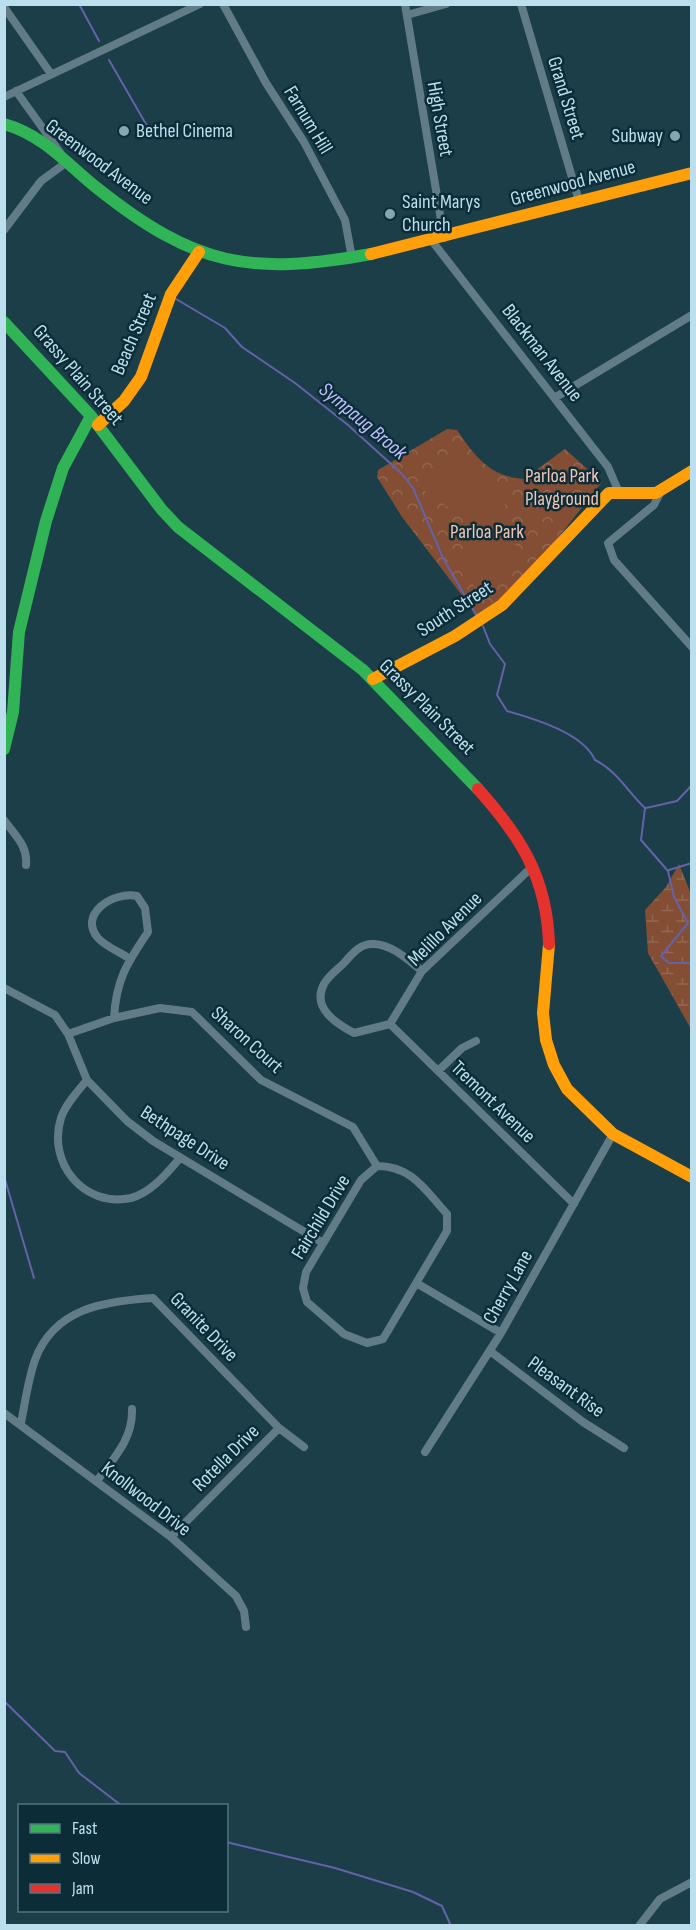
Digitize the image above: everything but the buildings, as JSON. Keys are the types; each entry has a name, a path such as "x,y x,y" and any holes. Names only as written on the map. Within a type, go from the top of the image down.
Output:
{"main road":[{"name":"Greenwood Avenue","path":"4,124 44,143 131,212 199,252 240,263 263,264 352,258 438,239 692,173"},
{"name":"Beach Street","path":"4,749 12,735 14,669 19,630 62,465 74,440 95,421 124,401 141,377 171,294 199,252"},
{"name":"Grassy Plain Street","path":"4,322 95,421 148,492 178,527 373,679 490,801 510,825 533,866 548,916 549,944 543,1013 546,1040 554,1065 567,1089 613,1134 692,1177"},
{"path":"618,490 643,494 661,491 692,471"},
{"name":"South Street","path":"373,679 455,636 502,604 601,499 618,490"}],"street":[{"path":"4,97 200,4"},
{"name":"Farnum Hill","path":"223,4 267,83 304,142 345,220 352,258"},
{"name":"High Street","path":"405,4 438,239"},
{"path":"407,15 446,4"},
{"name":"Grand Street","path":"520,4 579,201"},
{"path":"4,7 51,74"},
{"path":"4,230 41,181 67,162 16,91"},
{"name":"Blackman Avenue","path":"438,239 608,467 618,490"},
{"path":"556,397 692,315"},
{"path":"661,491 654,505 608,543 614,560 692,647"},
{"path":"4,820 23,845 27,854 26,865"},
{"name":"Melillo Avenue","path":"390,1024 422,971 533,866"},
{"path":"114,1018 115,995 124,967 148,932 149,921 145,908 137,896 125,894 112,897 98,909 94,930 98,938 130,958"},
{"path":"390,1024 354,1033 335,1023 326,1014 321,999 324,984 358,947 373,944 396,951 422,971"},
{"name":"Bethpage Drive","path":"4,988 55,1015 68,1034 87,1080 127,1120 180,1158 323,1244"},
{"name":"Sharon Court","path":"68,1034 114,1018 160,1008 192,1012 261,1080 352,1127 377,1166"},
{"name":"Tremont Avenue","path":"390,1024 574,1204"},
{"path":"438,1071 462,1048 476,1041"},
{"path":"87,1080 61,1117 57,1146 63,1166 76,1183 103,1198 132,1198 151,1188 180,1158"},
{"name":"Cherry Lane","path":"425,1452 501,1334 613,1134"},
{"name":"Fairchild Drive","path":"377,1166 395,1166 410,1175 447,1214 447,1231 418,1284 383,1339 367,1343 344,1334 307,1302 303,1287 306,1272 361,1180 377,1166"},
{"path":"418,1284 501,1334"},
{"name":"Granite Drive","path":"21,1423 35,1359 55,1327 86,1308 118,1300 153,1298 279,1428 303,1447"},
{"name":"Pleasant Rise","path":"490,1351 583,1422 624,1448"},
{"path":"97,1481 126,1442 132,1423 132,1409"},
{"name":"Knollwood Drive","path":"4,1413 21,1423 171,1537 236,1596 244,1611 246,1627"},
{"name":"Rotella Drive","path":"171,1537 279,1428"},
{"path":"639,1926 660,1899 692,1882"}],"green space":[{"name":"Parloa Park","path":"447,429 457,430 477,457 502,474 524,479 565,449 602,482 543,557 497,604 477,615 402,517 377,477 378,470"},
{"path":"453,449 513,493 484,533 424,490"},
{"path":"560,490 574,506 564,515 550,500"},
{"path":"499,525 526,557 482,595 455,564"},
{"path":"679,864 691,894 691,1029 648,953 645,910 666,887"}],"waterway":[{"name":"Sympaug Brook","path":"79,4 99,41"},
{"name":"Sympaug Brook","path":"109,60 150,131"},
{"name":"Sympaug Brook","path":"176,299 225,328 242,347 295,383 348,425 401,473 413,488 443,558 476,615"},
{"name":"Sympaug Brook","path":"483,626 490,644 505,664 497,695 507,711 557,728 580,742 595,760 616,775 645,808 641,840 668,871 674,897 688,923 661,956 669,963 692,963"},
{"path":"646,808 677,801 692,785"},
{"path":"669,870 692,863"},
{"path":"4,1176 34,1278"},
{"path":"4,1701 55,1751 65,1752 79,1773 119,1804"},
{"path":"228,1842 335,1868 413,1892 442,1906 451,1926"}],"traffic: fast":[{"path":"4,124 42,142 132,214 164,234 195,249 225,258 257,263 290,264 371,254"},
{"path":"4,322 91,416 162,510 178,527 363,670 478,789"},
{"path":"4,749 13,712 19,632 46,521 63,468 91,416"}],"traffic: slow":[{"path":"371,254 692,173"},
{"path":"98,425 124,401 141,377 171,294 199,252"},
{"path":"373,679 455,636 502,605 609,493 656,493 692,471"},
{"path":"549,944 543,1013 546,1040 554,1065 567,1089 613,1134 692,1177"}],"traffic: jam":[{"path":"478,789 507,824 529,860 543,899 549,944"}],"place":[{"name":"Bethel Cinema","path":"124,131"},
{"name":"Subway","path":"675,136"},
{"name":"Saint Marys Church","path":"390,214"}],"park label":[{"name":"Parloa Park Playground","path":"562,488"}]}
